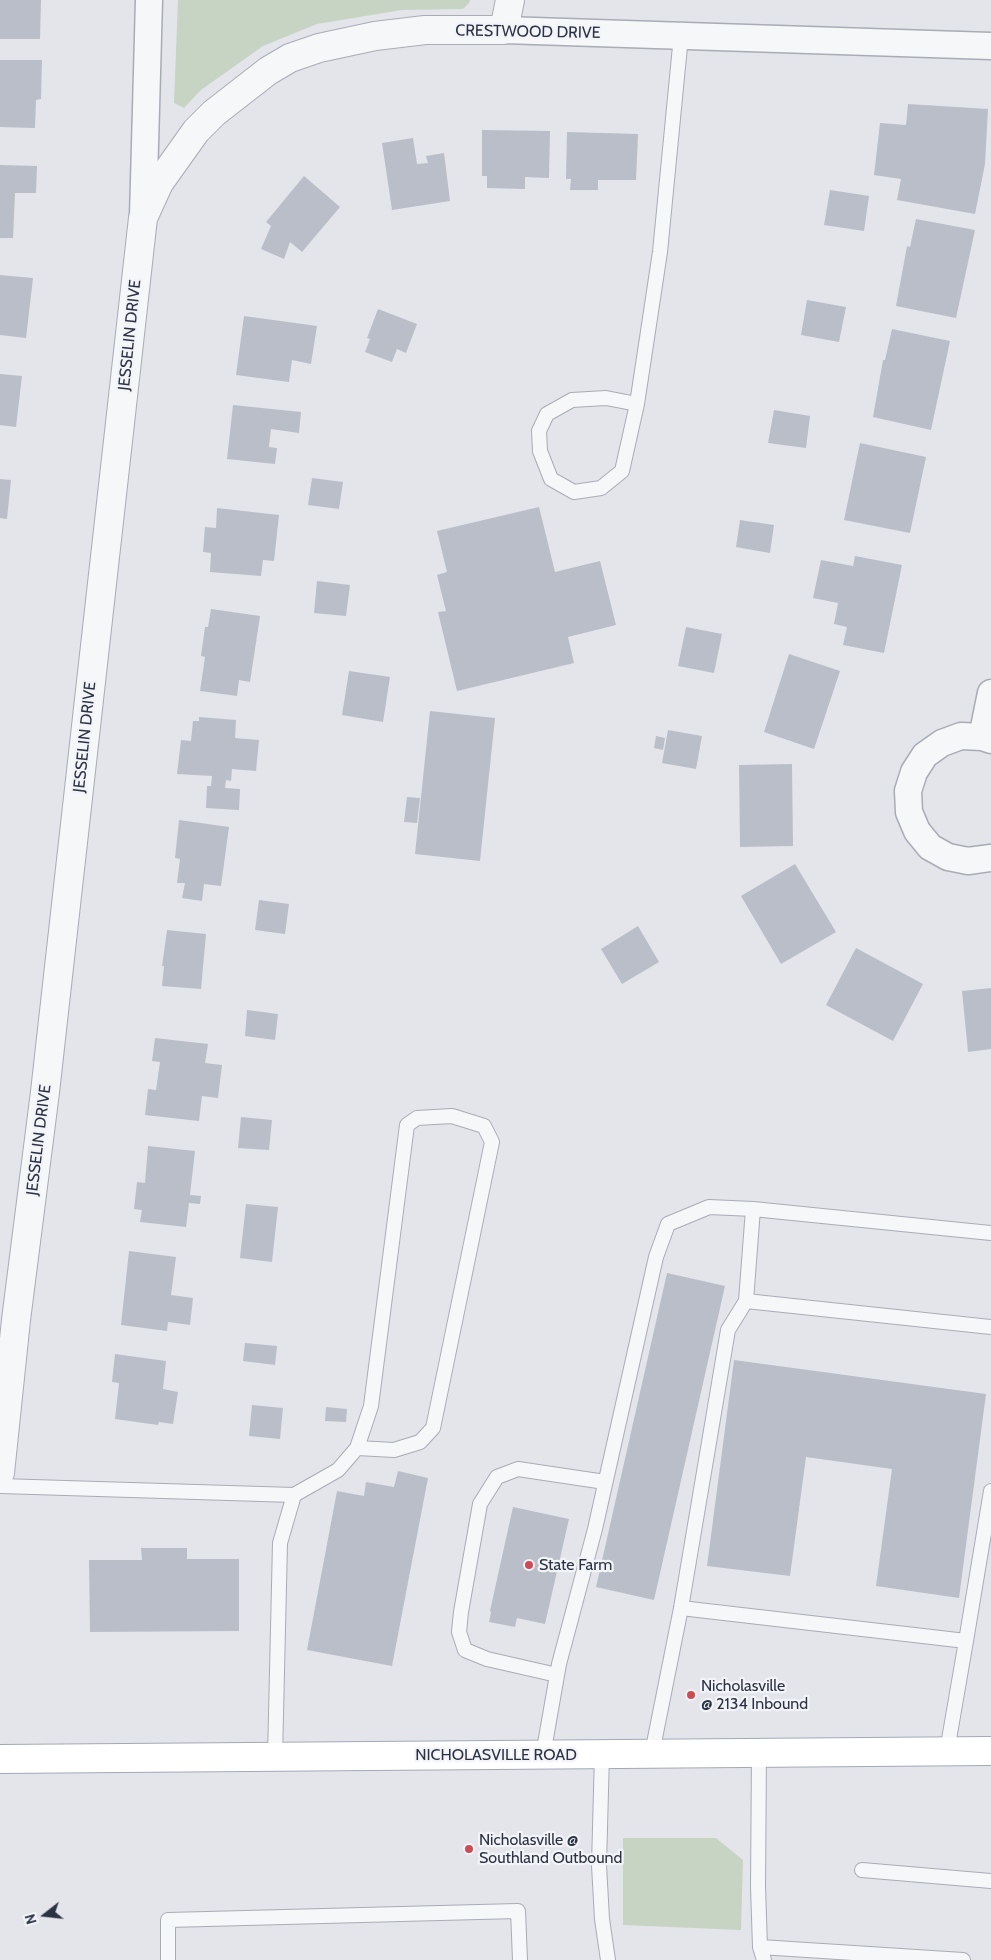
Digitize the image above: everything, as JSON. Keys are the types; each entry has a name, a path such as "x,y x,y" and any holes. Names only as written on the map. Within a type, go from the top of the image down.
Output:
{"main road":[{"name":"NICHOLASVILLE ROAD","path":"0,1759 991,1751"}],"street":[{"name":"JESSELIN DRIVE","path":"0,1473 16,1320 45,1092 143,218 150,0"},
{"path":"504,30 510,0"},
{"name":"CRESTWOOD DRIVE","path":"143,218 159,183 196,131 214,112 243,88 290,58 319,48 374,36 425,30 504,30 991,46"},
{"path":"991,693 986,739 961,736 942,743 925,755 914,772 908,792 909,812 916,831 930,847 948,857 968,862 991,858"}],"lane":[{"path":"637,404 606,398 572,400 547,414 539,431 540,451 551,478 574,492 601,488 622,471 637,404 660,252 681,36"},
{"path":"0,1486 294,1495 338,1470 357,1448 370,1406 407,1125 417,1118 452,1116 484,1126 492,1142 433,1428 420,1442 394,1450 357,1448"},
{"path":"543,1755 557,1675 606,1482 656,1257 668,1224 709,1207 991,1233"},
{"path":"652,1753 681,1608 728,1330 746,1301 753,1210"},
{"path":"746,1301 991,1327"},
{"path":"557,1675 487,1658 465,1650 459,1632 461,1612 480,1504 497,1477 518,1469 606,1482"},
{"path":"947,1751 991,1491"},
{"path":"275,1757 280,1543 294,1495"},
{"path":"681,1608 966,1641"},
{"path":"758,1752 758,1887 762,1954 963,1960"},
{"path":"602,1754 599,1866 602,1920 608,1960"},
{"path":"862,1870 991,1881"},
{"path":"168,1960 168,1920 518,1910 520,1960"}],"green space":[{"path":"178,0 470,0 463,9 402,10 317,24 263,46 201,90 184,108 174,103"},
{"path":"623,1838 716,1838 743,1860 741,1930 623,1925"}],"building":[{"path":"0,0 41,0 40,39 0,39"},
{"path":"0,60 42,60 41,99 36,100 35,128 0,127"},
{"path":"908,104 988,109 985,164 975,214 897,200 901,179 874,175 880,123 906,125"},
{"path":"482,130 550,131 549,178 525,177 525,189 487,188 487,176 482,176"},
{"path":"567,132 638,134 636,180 598,180 598,190 570,190 571,179 566,179"},
{"path":"413,138 417,164 428,163 426,156 444,153 450,201 392,210 382,143"},
{"path":"0,165 37,166 36,193 15,193 13,238 0,238"},
{"path":"304,176 340,207 302,252 290,242 284,259 261,249 271,226 266,222"},
{"path":"830,190 869,196 864,231 824,225"},
{"path":"916,219 975,230 956,318 896,306 907,246 910,247"},
{"path":"0,275 33,278 26,338 0,335"},
{"path":"807,300 846,307 839,342 801,335"},
{"path":"378,309 417,324 406,353 397,349 392,362 365,352 370,339 367,338"},
{"path":"244,316 317,326 311,364 292,360 289,382 236,375"},
{"path":"892,329 950,341 931,430 873,417 883,360 885,360"},
{"path":"0,374 22,376 16,427 0,425"},
{"path":"233,405 301,412 299,433 271,429 269,447 277,448 275,464 227,459"},
{"path":"774,410 810,416 806,448 768,443"},
{"path":"860,443 926,457 910,533 844,520"},
{"path":"312,478 343,482 339,509 308,505"},
{"path":"0,479 11,480 7,519 0,518"},
{"path":"539,507 555,572 600,561 616,625 568,637 574,663 457,691 438,612 446,611 437,575 447,572 437,531"},
{"path":"217,508 279,515 274,561 263,560 261,576 210,572 211,553 203,552 205,527 216,528"},
{"path":"740,520 774,525 770,553 736,547"},
{"path":"855,556 902,565 884,653 843,645 847,627 834,624 838,603 813,598 821,560 853,566"},
{"path":"317,581 350,585 346,616 314,613"},
{"path":"211,609 260,616 250,682 239,680 237,696 200,691 205,657 201,656 205,627 208,627"},
{"path":"686,627 722,634 714,673 678,666"},
{"path":"789,654 840,671 814,749 764,732"},
{"path":"349,671 390,677 383,722 342,715"},
{"path":"430,711 495,718 480,861 415,854"},
{"path":"199,717 236,720 235,738 259,740 256,771 232,769 231,781 226,780 225,788 240,789 239,810 206,808 207,786 211,786 212,776 177,774 181,740 191,741 193,721 199,721"},
{"path":"668,730 702,736 696,769 662,763"},
{"path":"656,736 665,738 663,750 654,748"},
{"path":"792,764 793,846 740,847 739,765"},
{"path":"407,797 420,798 417,823 404,822"},
{"path":"179,820 229,827 221,886 204,884 202,901 182,898 185,883 177,883 180,859 175,858"},
{"path":"795,864 836,932 781,964 741,896"},
{"path":"259,900 289,904 285,934 255,930"},
{"path":"638,926 659,962 622,984 601,949"},
{"path":"167,930 206,934 201,989 162,986 164,966 162,966"},
{"path":"856,948 923,984 893,1041 826,1005"},
{"path":"991,988 991,1049 968,1052 962,991"},
{"path":"247,1010 278,1014 275,1040 245,1036"},
{"path":"155,1038 208,1044 205,1063 222,1065 218,1098 202,1096 199,1121 145,1115 148,1089 156,1090 160,1062 152,1061"},
{"path":"241,1117 272,1120 269,1150 238,1148"},
{"path":"148,1146 195,1151 190,1195 201,1196 200,1204 189,1203 186,1227 140,1222 142,1210 134,1209 137,1182 145,1183"},
{"path":"246,1204 278,1207 272,1262 240,1258"},
{"path":"129,1251 176,1257 171,1295 193,1298 190,1325 168,1322 167,1331 121,1325"},
{"path":"667,1273 725,1286 654,1600 596,1587"},
{"path":"245,1343 277,1346 275,1365 243,1361"},
{"path":"115,1354 166,1361 163,1389 178,1392 173,1424 159,1422 158,1425 115,1419 119,1383 112,1382"},
{"path":"734,1360 986,1394 959,1598 876,1586 892,1469 806,1457 790,1576 707,1566"},
{"path":"252,1405 283,1408 280,1439 249,1436"},
{"path":"326,1407 347,1409 346,1422 325,1421"},
{"path":"398,1471 428,1478 392,1666 307,1650 337,1491 364,1496 366,1482 394,1487"},
{"name":"State Farm","path":"513,1507 569,1519 545,1624 517,1618 515,1627 489,1622"},
{"path":"141,1548 187,1548 187,1559 239,1559 239,1631 90,1632 89,1560 142,1560"}],"place":[{"name":"State Farm","path":"529,1565"},
{"name":"Nicholasville @ 2134 Inbound","path":"691,1695"},
{"name":"Nicholasville @ Southland Outbound","path":"469,1849"}]}
